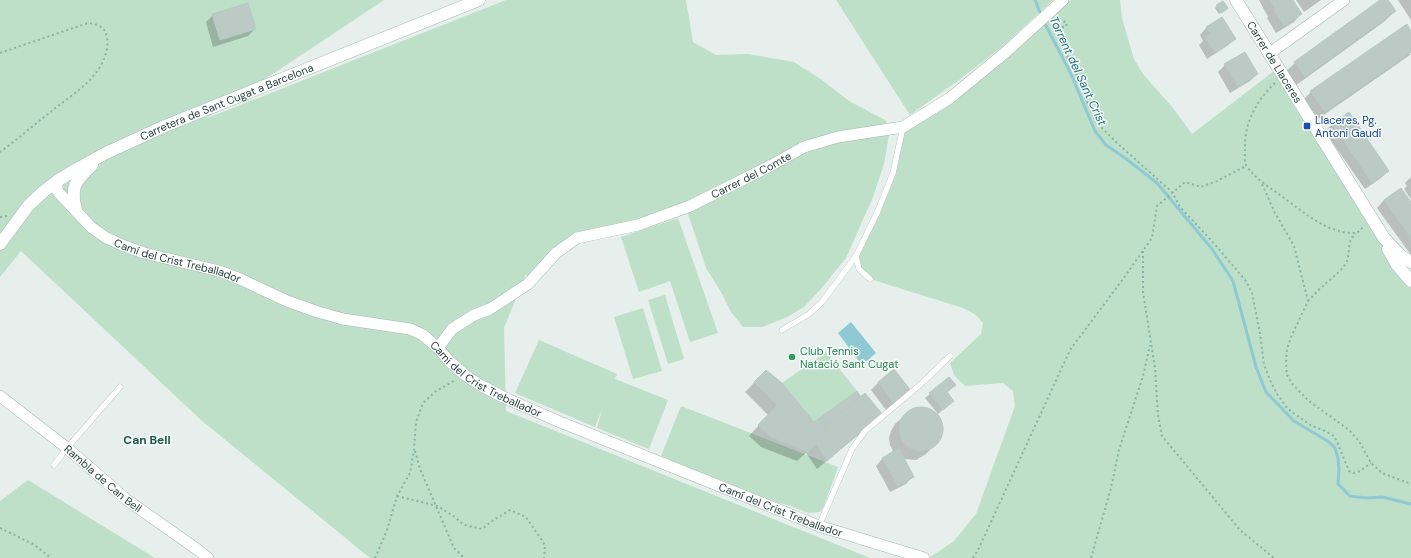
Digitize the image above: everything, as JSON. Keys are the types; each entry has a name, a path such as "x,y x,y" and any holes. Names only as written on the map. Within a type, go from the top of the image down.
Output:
{"main road":[{"name":"Carretera de Sant Cugat a Barcelona","path":"0,244 28,206 44,191 57,181 106,153 165,126 479,0"},
{"name":"Carrer de Llaceres","path":"1236,0 1375,224"},
{"path":"76,210 73,198 73,189 77,180 106,153"},
{"path":"57,181 64,186 76,210"},
{"path":"1375,224 1392,247 1401,256 1411,262"},
{"path":"1375,224 1397,265 1411,281"}],"street":[{"name":"Carrer del Comte","path":"438,348 452,329 474,315 490,309 528,284 556,253 577,238 638,224 690,206 770,166 804,147 838,138 903,127 950,98 1007,51 1063,0"},
{"path":"1270,54 1344,0"},
{"path":"57,181 60,194"},
{"path":"44,191 60,194"},
{"name":"Camí del Crist Treballador","path":"60,194 91,227 122,245 144,253 219,271 287,301 318,312 343,318 410,329 422,335 438,348 449,361 480,385 503,397 553,419 819,526 924,558"},
{"name":"Rambla de Can Bell","path":"0,396 67,448 127,500 208,558"}],"lane":[{"path":"782,330 809,314 822,302 856,256 893,173 903,127"},
{"path":"856,256 859,269 870,279"},
{"path":"819,526 852,450 865,431 921,384 950,356"},
{"path":"54,465 120,387"}],"path":[{"path":"1044,17 1067,24 1066,27 1060,27 1059,29 1058,33 1060,42 1075,71 1097,123 1116,143 1172,193 1180,208 1211,240 1246,281 1252,293 1260,333 1264,365 1271,382 1286,408 1312,426 1334,436 1349,471 1354,473 1360,471 1371,463"},
{"path":"0,53 88,23 96,24 102,27 107,33 108,44 106,52 100,66 86,83 0,152"},
{"path":"1283,76 1265,93 1251,115 1244,143 1246,166 1262,184 1309,217 1340,232 1357,233"},
{"path":"973,558 1030,440 1070,350 1152,238 1157,206 1185,182 1201,187 1217,181 1246,166"},
{"path":"1262,184 1275,213 1294,246 1308,301"},
{"path":"1375,224 1367,224 1353,236 1349,246 1346,262 1341,270 1322,286 1308,301 1287,349 1287,375 1293,385 1309,401 1349,430 1359,441 1371,463 1382,473 1411,484"},
{"path":"1143,250 1143,292 1155,368 1158,415 1162,436 1240,530 1274,558"},
{"path":"1091,558 1120,450 1143,376 1151,344"},
{"path":"375,558 387,530 397,496 410,473 414,450 416,422 423,403 436,391 465,374"},
{"path":"414,450 420,470 454,548 464,558"},
{"path":"397,496 437,506 452,515 464,525 482,530 492,521 510,510 526,517 545,545 544,558"},
{"path":"0,528 33,544 51,558"}],"green space":[{"path":"0,0 384,0 205,119 506,0 686,0 693,42 716,55 748,54 794,62 822,80 849,101 885,120 890,129 884,164 873,197 846,258 804,307 787,317 762,327 743,327 731,312 706,268 686,208 577,238 528,284 526,274 504,328 506,411 870,558 370,558 201,420 21,251 0,277"},
{"path":"836,0 1053,0 1003,46 910,115"},
{"path":"1061,0 1120,0 1122,18 1134,59 1143,74 1173,108 1192,134 1278,68 1405,282 1411,288 1411,558 929,558 954,541 976,514 1015,406 1013,391 1003,383 965,386 954,375 950,363 981,334 983,323 976,315 963,308 870,279 859,269 856,256 893,173 903,127 950,98"},
{"path":"678,218 718,333 690,342 670,281 639,292 621,237"},
{"path":"665,295 684,359 668,364 648,300"},
{"path":"643,308 662,371 633,379 614,317"},
{"path":"539,340 617,374 615,379 668,400 649,449 597,428 603,407 595,427 515,393"},
{"path":"826,352 857,391 814,422 782,383"},
{"path":"681,406 838,467 824,506 820,512 808,513 791,506 764,499 661,456"},
{"path":"28,480 155,558 0,558 0,501"}],"water":[{"path":"851,322 876,353 862,365 838,333"}],"building":[{"path":"1270,0 1293,0 1302,14 1284,26 1274,10 1275,9"},
{"path":"1380,0 1388,0 1396,11 1305,77 1294,62"},
{"path":"1223,1 1228,8 1222,13 1216,5"},
{"path":"248,3 256,29 220,40 212,14"},
{"path":"1222,17 1236,39 1215,53 1205,37 1211,34 1206,27"},
{"path":"1407,24 1411,31 1411,52 1325,112 1310,91"},
{"path":"1245,52 1258,74 1238,87 1224,64"},
{"path":"1349,112 1389,171 1372,183 1332,124"},
{"path":"1401,188 1411,202 1411,238 1384,200"},
{"path":"894,369 911,391 894,404 878,382"},
{"path":"766,370 782,383 814,422 857,391 861,397 823,427 841,448 827,461 816,444 808,452 771,437 758,425 777,405 754,382"},
{"path":"949,377 956,385 947,392 954,401 943,410 929,393"},
{"path":"865,393 883,415 841,448 823,427"},
{"path":"917,407 925,407 930,408 937,413 942,420 942,438 937,445 930,450 917,451 909,448 902,441 899,433 899,425 902,417 909,410"},
{"path":"899,448 914,477 898,486 882,458"}],"waterway":[{"name":"Torrent del Sant Crist","path":"1035,0 1042,17"},
{"name":"Torrent del Sant Crist","path":"1044,22 1071,74 1095,131 1106,145 1157,183 1212,249 1233,281 1256,367 1266,392 1294,421 1329,442 1335,448 1339,469 1338,484 1350,496 1367,498 1382,497 1411,504"}],"place":[{"name":"Llaceres, Pg. Antoni Gaudí","path":"1307,126"},
{"name":"Club Tennis Natació Sant Cugat","path":"792,357"}],"district":[{"name":"Can Bell","path":"147,440"}]}
